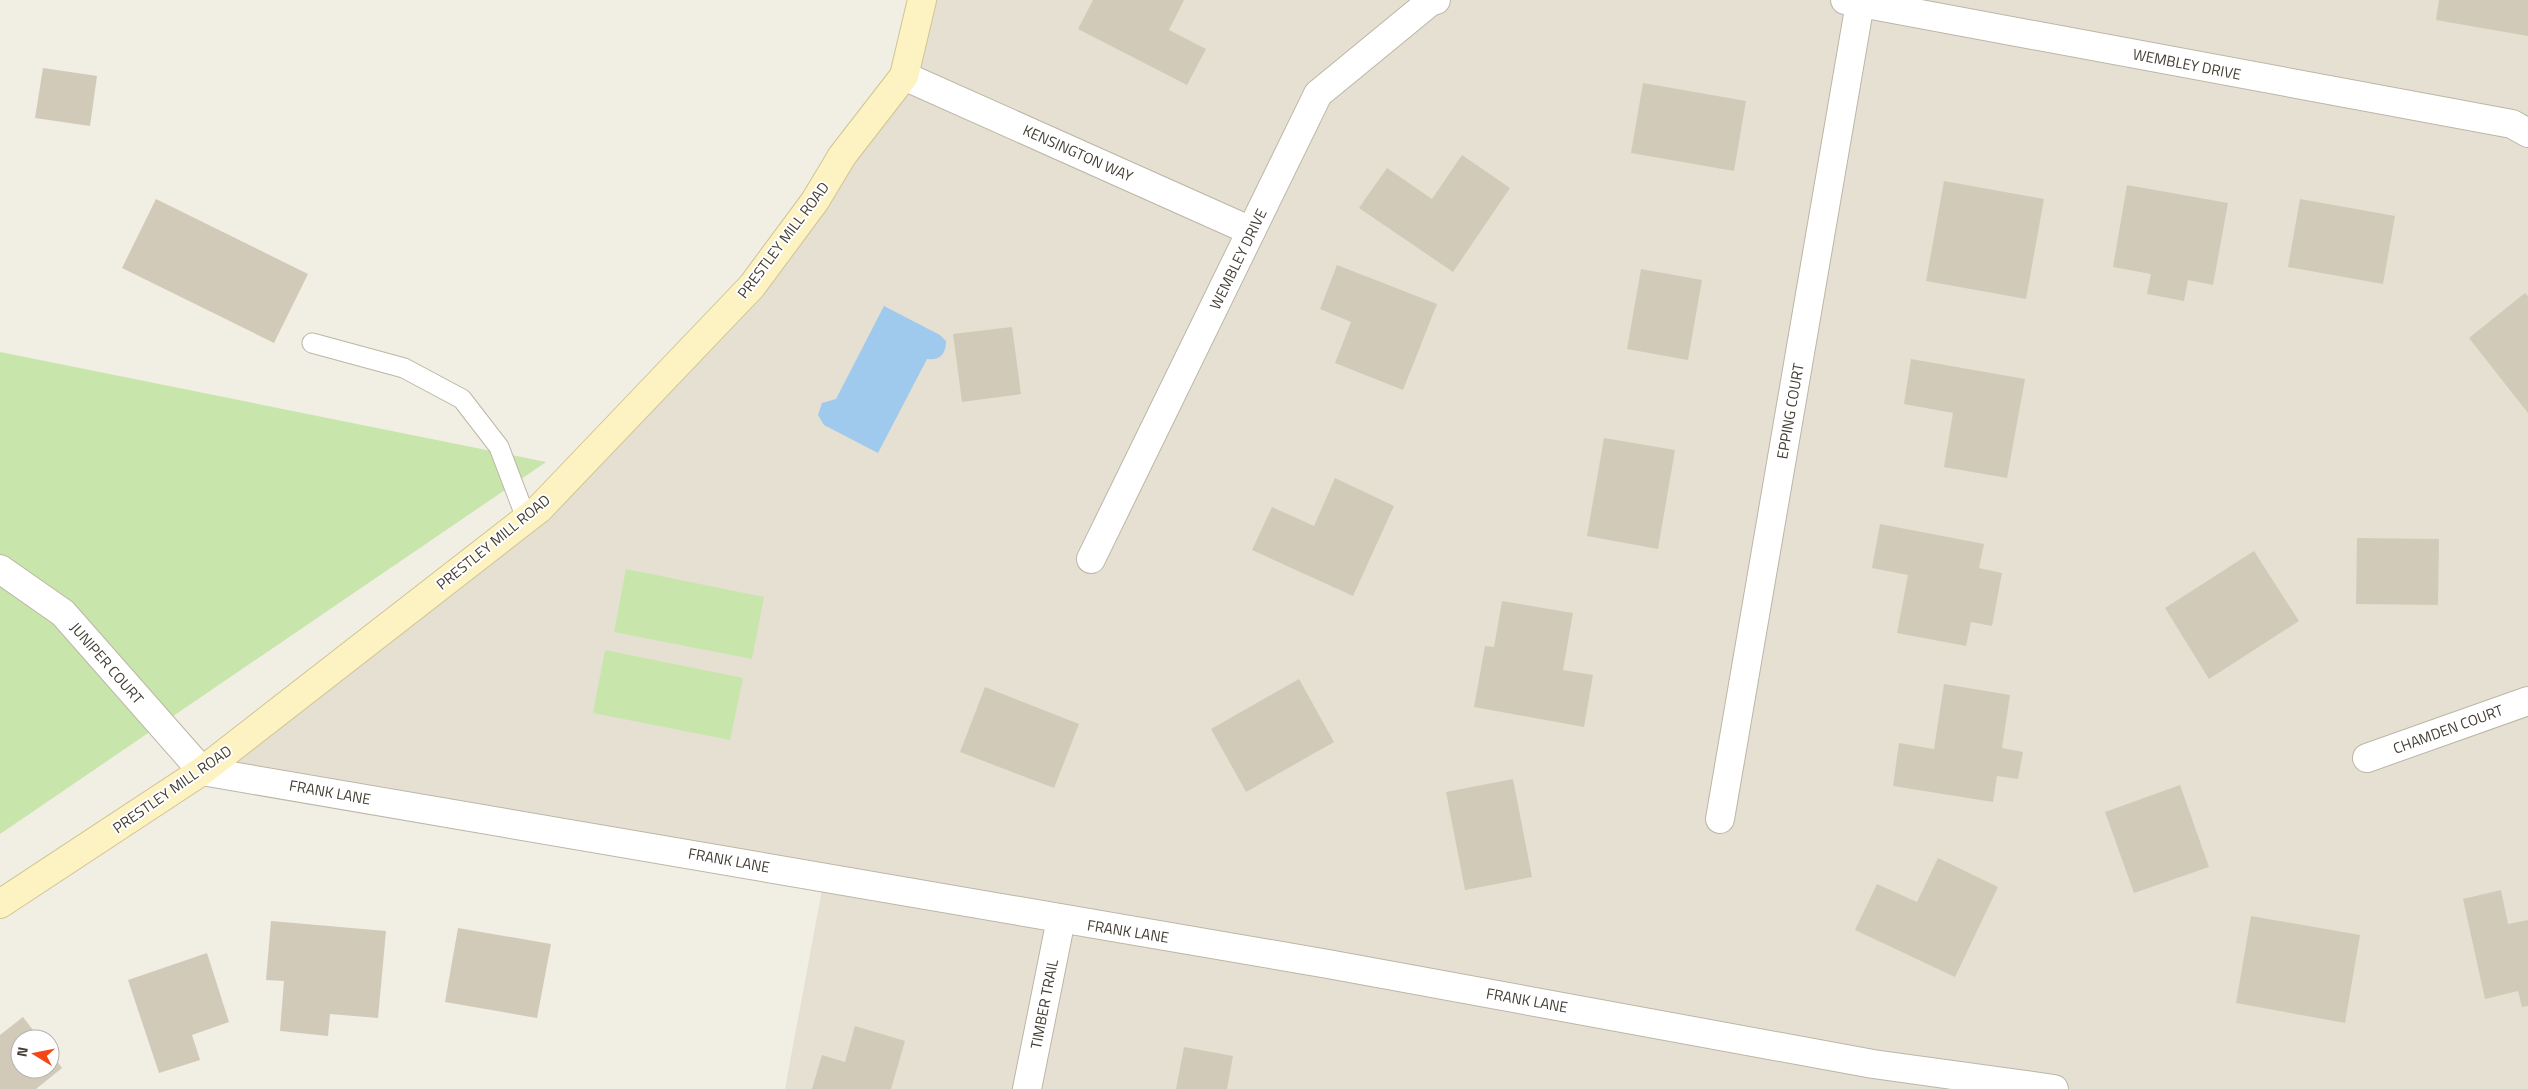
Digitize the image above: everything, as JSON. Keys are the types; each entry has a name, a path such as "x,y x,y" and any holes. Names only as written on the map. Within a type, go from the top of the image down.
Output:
{"street":[{"name":"PRESTLEY MILL ROAD","path":"0,904 202,771 539,508 752,286 815,201 842,156 904,76 922,0"},
{"name":"WEMBLEY DRIVE","path":"1091,559 1318,94 1430,2 1436,0"},
{"name":"WEMBLEY DRIVE","path":"1852,1 2512,124 2528,132"},
{"name":"EPPING COURT","path":"1720,819 1852,1"},
{"name":"KENSINGTON WAY","path":"904,76 1252,231"},
{"name":"JUNIPER COURT","path":"0,569 63,613 202,771"},
{"name":"CHAMDEN COURT","path":"2367,758 2528,701"},
{"name":"FRANK LANE","path":"202,771 805,873 1061,920 1328,964 1873,1064 2054,1089"},
{"name":"TIMBER TRAIL","path":"1027,1089 1061,920"}],"lane":[{"path":"312,342 404,368 462,399 499,447 526,518"}],"shaded area":[{"path":"922,0 2528,0 2528,1089 785,1089 824,879 202,771 539,509 752,286 904,76"}],"green space":[{"path":"0,352 546,462 0,834"},
{"path":"626,569 764,597 752,659 614,632"},
{"path":"605,650 743,678 730,740 593,713"}],"water":[{"path":"884,306 940,335 946,341 945,350 939,358 927,359 878,453 824,425 818,415 822,403 836,399"}],"building":[{"path":"1093,0 1184,0 1169,30 1206,49 1187,85 1078,29"},
{"path":"2439,0 2528,0 2528,36 2436,20"},
{"path":"43,68 97,76 90,126 35,118"},
{"path":"1643,83 1746,101 1734,171 1631,153"},
{"path":"1462,155 1510,188 1453,272 1359,208 1387,168 1432,199"},
{"path":"1944,181 2044,199 2026,299 1926,281"},
{"path":"2127,185 2228,203 2213,285 2188,280 2184,301 2147,294 2151,274 2113,267"},
{"path":"156,199 308,274 274,343 122,268"},
{"path":"2300,199 2395,216 2383,284 2288,267"},
{"path":"1337,265 1437,304 1403,390 1335,363 1351,322 1320,309"},
{"path":"1641,269 1702,280 1688,360 1627,349"},
{"path":"2525,293 2528,296 2528,413 2469,338"},
{"path":"1012,327 1021,394 962,402 953,334"},
{"path":"1911,359 2025,379 2007,478 1944,467 1953,413 1904,404"},
{"path":"1604,438 1675,450 1658,549 1587,536"},
{"path":"1335,478 1394,506 1353,596 1252,550 1272,507 1314,526"},
{"path":"1880,524 1984,544 1979,568 2002,573 1992,626 1971,622 1966,646 1897,633 1908,575 1872,568"},
{"path":"2357,538 2439,539 2438,605 2356,604"},
{"path":"2254,551 2299,621 2209,679 2165,608"},
{"path":"1502,601 1573,613 1563,670 1593,675 1584,727 1474,707 1485,646 1494,647"},
{"path":"1299,679 1334,742 1246,792 1211,729"},
{"path":"1944,684 2010,695 2002,748 2023,752 2018,779 1997,776 1993,802 1893,786 1899,743 1934,749"},
{"path":"985,687 1079,724 1054,788 960,752"},
{"path":"1513,779 1532,877 1465,890 1446,792"},
{"path":"2180,785 2209,867 2134,893 2105,812"},
{"path":"1938,858 1998,887 1955,977 1855,930 1877,884 1917,902"},
{"path":"2501,890 2508,924 2528,920 2528,1006 2522,1007 2518,991 2485,999 2463,899"},
{"path":"2251,916 2360,935 2345,1023 2236,1003"},
{"path":"271,921 386,931 378,1018 330,1014 328,1036 280,1031 284,981 266,980"},
{"path":"458,928 551,944 537,1018 445,1002"},
{"path":"207,953 229,1022 192,1035 200,1060 159,1073 128,980"},
{"path":"23,1017 32,1029 10,1029 10,1079 48,1079 36,1089 0,1089 0,1035"},
{"path":"855,1026 905,1041 891,1089 812,1089 822,1055 845,1062"},
{"path":"1184,1047 1233,1056 1227,1089 1176,1089"}]}
